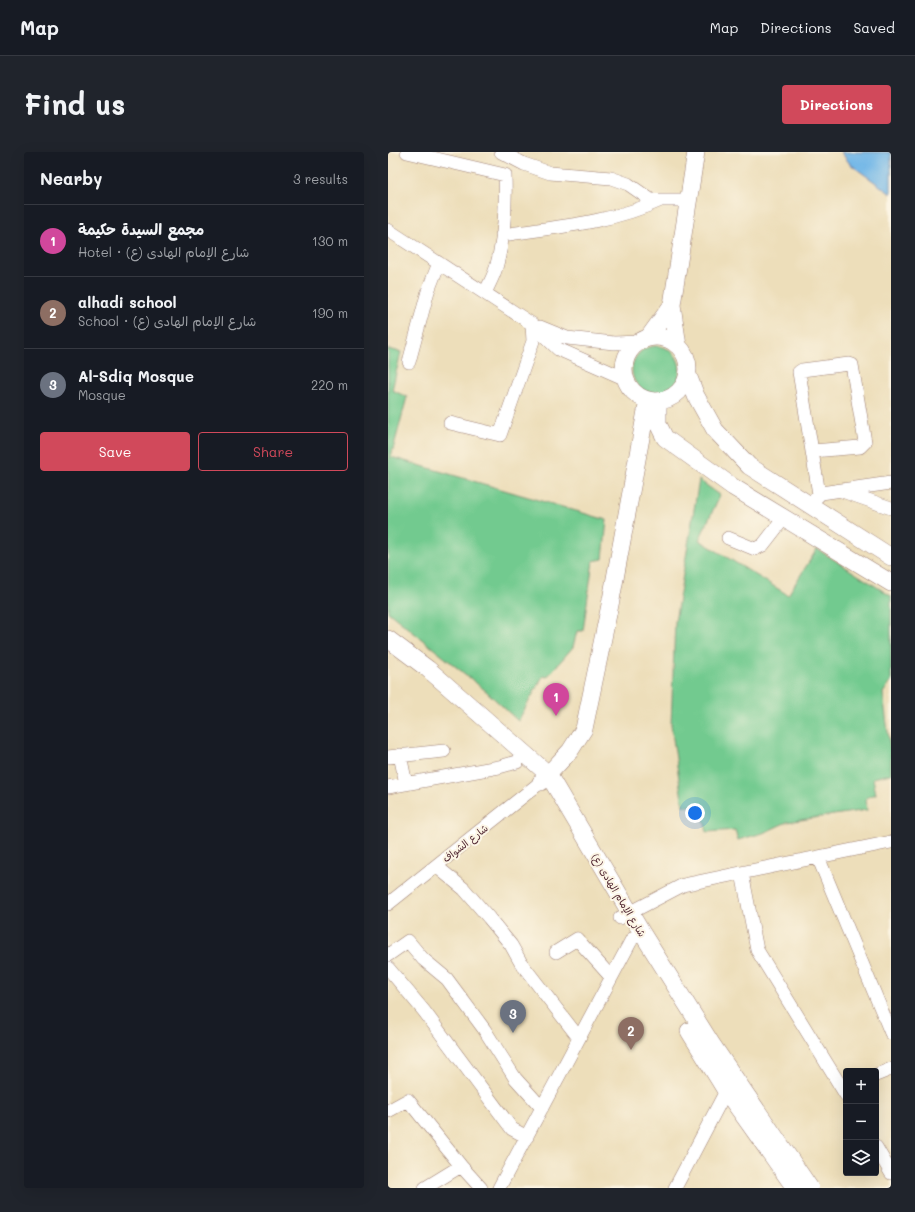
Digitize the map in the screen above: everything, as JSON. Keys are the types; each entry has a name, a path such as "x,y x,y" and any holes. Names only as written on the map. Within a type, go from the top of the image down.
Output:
{"main road":[{"path":"696,152 687,200 672,305 678,346 686,359 688,375 696,396 715,430 749,466 814,499 891,557"},
{"path":"672,305 644,340 631,349 626,359 624,369 626,379 631,389 638,396 653,401 669,399 678,393 684,385 688,375"},
{"path":"644,340 664,338 678,346"},
{"path":"653,401 658,424 665,438 733,487 891,583"},
{"path":"545,778 570,751 584,728 653,401"},
{"path":"733,487 749,466"},
{"name":"شارع الإمام الهادی (ع)","path":"388,639 428,669 545,778 726,1091 795,1188"},
{"name":"شارع الإمام الهادی (ع)","path":"388,653 422,678 517,762 545,778"},
{"name":"شارع الإمام الهادی (ع)","path":"637,936 810,1188"}],"street":[{"path":"407,152 505,175 506,210 497,266 485,293"},
{"path":"501,152 524,164 550,173 611,178 628,184 651,200 687,200"},
{"path":"502,235 611,218 640,210 663,199"},
{"path":"388,230 532,324 558,349 626,379"},
{"path":"409,362 428,291 439,263"},
{"path":"532,324 567,338 614,343 644,340"},
{"path":"450,423 500,434 533,341 532,324"},
{"path":"813,450 860,447 865,442 852,365 849,364 802,370 799,372 813,450 814,499 841,490 891,483"},
{"path":"841,490 891,508"},
{"path":"728,538 754,549 763,545 784,518"},
{"path":"406,784 394,756 444,751"},
{"path":"388,787 499,767 517,762"},
{"name":"شارع الشواف","path":"388,904 545,778"},
{"path":"625,915 683,885 891,842"},
{"path":"818,856 891,1033"},
{"path":"436,866 464,889 489,918 511,945 525,969 579,1038"},
{"path":"742,873 757,950 843,1088"},
{"path":"499,1188 611,977 637,936"},
{"path":"556,952 577,939 611,977"},
{"path":"388,955 408,941 423,959 447,979 484,1029 515,1078 542,1108"},
{"path":"388,968 424,1011 512,1129 527,1137"},
{"path":"879,1074 891,1069"},
{"path":"674,1188 726,1091"},
{"path":"388,1111 408,1100 461,1166 481,1188"},
{"path":"879,1152 891,1173"},
{"path":"425,1188 461,1166"}],"green space":[{"path":"651,346 661,346 673,353 680,365 680,375 673,387 661,394 651,394 643,390 636,383 632,375 632,365 636,357 643,350"},
{"path":"388,349 401,352 392,390 407,397 391,457 607,520 603,559 593,561 583,631 577,631 573,647 547,677 543,676 518,721 486,691 388,612"},
{"path":"699,480 720,495 699,540 788,595 817,549 891,596 891,681 883,693 891,756 891,774 873,778 876,794 866,798 867,810 787,822 763,833 738,840 735,830 707,832 700,806 683,806 671,725 675,622"}],"water":[{"path":"841,152 891,152 891,194 850,164"}],"place":[{"name":"مجمع السيدة حكيمة","path":"556,716"},
{"name":"Al-Sdiq Mosque","path":"513,1033"},
{"name":"alhadi school","path":"631,1050"}]}
